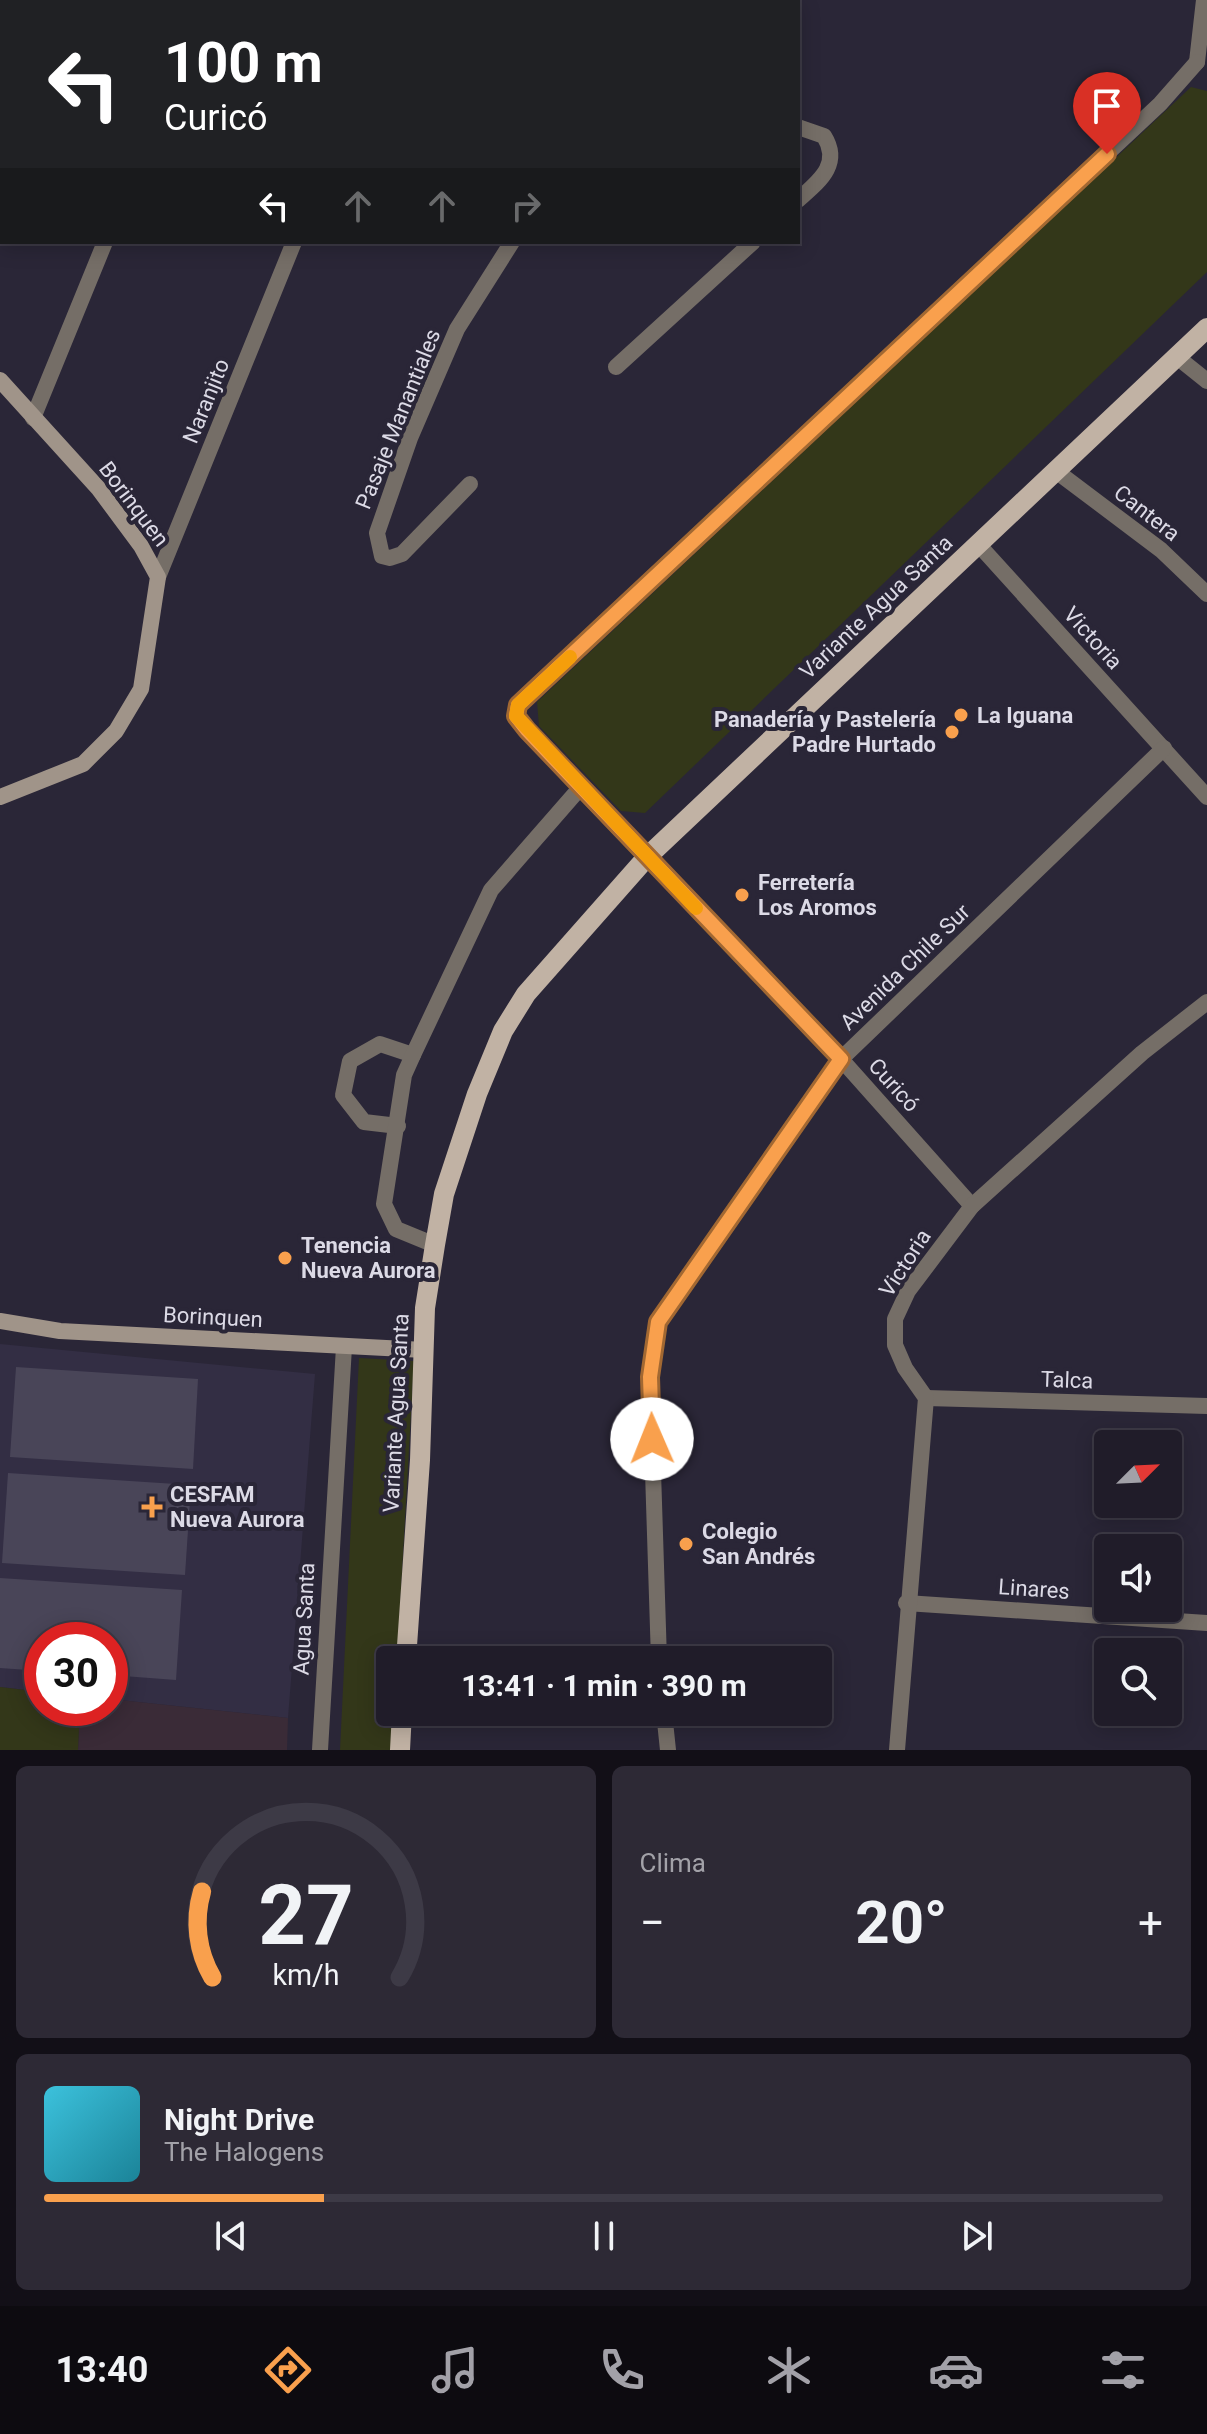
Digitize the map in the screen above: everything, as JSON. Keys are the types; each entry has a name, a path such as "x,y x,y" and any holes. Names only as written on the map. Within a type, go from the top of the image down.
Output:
{"main road":[{"path":"1177,357 1207,328"},
{"name":"Variante Agua Santa","path":"407,1646 425,1308 444,1194 477,1094 503,1031 526,994 647,857 1177,357"},
{"path":"400,1750 401,1726"}],"street":[{"path":"1202,67 1204,0"},
{"name":"Curicó","path":"972,1206 841,1059 580,788 516,716 518,705 1202,67"},
{"path":"800,128 824,136 831,154 827,172 800,198"},
{"path":"33,418 104,244"},
{"name":"Naranjito","path":"158,577 293,244"},
{"name":"Pasaje Manantiales","path":"470,484 402,554 390,558 382,556 377,533 410,438 457,329 511,244"},
{"path":"616,367 751,244"},
{"path":"1177,357 1207,381"},
{"name":"Borinquen","path":"0,380 98,488 141,546 158,577 141,689 116,731 83,764 0,797"},
{"name":"Cantera","path":"1056,471 1161,550 1207,594"},
{"name":"Victoria","path":"978,544 1207,797"},
{"name":"Avenida Chile Sur","path":"659,1646 650,1377 658,1322 841,1059 1164,748"},
{"path":"435,1245 396,1229 384,1204 404,1075 491,890 580,788"},
{"name":"Victoria","path":"926,1398 905,1368 895,1345 895,1319 908,1291 972,1206 1142,1053 1207,1002"},
{"path":"398,1126 364,1122 343,1095 350,1061 380,1044 413,1055"},
{"name":"Borinquen","path":"0,1321 60,1331 424,1350"},
{"name":"Agua Santa","path":"320,1750 344,1347"},
{"path":"897,1750 906,1603 926,1398"},
{"name":"Talca","path":"926,1398 1207,1406"},
{"name":"Linares","path":"906,1603 1207,1623"},
{"path":"665,1726 668,1750"}],"shaded area":[{"name":"CESFAM Nueva Aurora","path":"0,1344 315,1374 288,1718 128,1701 128,1622 24,1622 24,1690 0,1687"},
{"path":"128,1701 288,1718 287,1750 78,1750 79,1726 128,1726"}],"green space":[{"path":"1191,87 1207,91 1207,272 645,813 621,811 539,726 537,702"},
{"path":"359,1358 414,1361 398,1646 376,1646 376,1726 393,1726 392,1750 340,1750"},
{"path":"0,1687 24,1690 24,1726 79,1726 78,1750 0,1750"}],"building":[{"path":"16,1367 198,1379 193,1469 10,1457"},
{"path":"8,1473 191,1485 185,1575 2,1563"},
{"path":"0,1578 182,1590 176,1680 128,1676 128,1622 24,1622 24,1670 0,1668"}],"slow traffic":[{"path":"570,657 518,705 516,716 580,788 696,908"}],"place":[{"name":"La Iguana","path":"961,715"},
{"name":"Panadería y Pastelería Padre Hurtado","path":"952,732"},
{"name":"Ferretería Los Aromos","path":"742,895"},
{"name":"Tenencia Nueva Aurora","path":"285,1258"},
{"name":"CESFAM Nueva Aurora","path":"152,1507"},
{"name":"Colegio San Andrés","path":"686,1544"}],"route":[{"path":"652,1439 650,1377 658,1322 841,1059 527,730 516,716 518,705 1107,154"}]}
